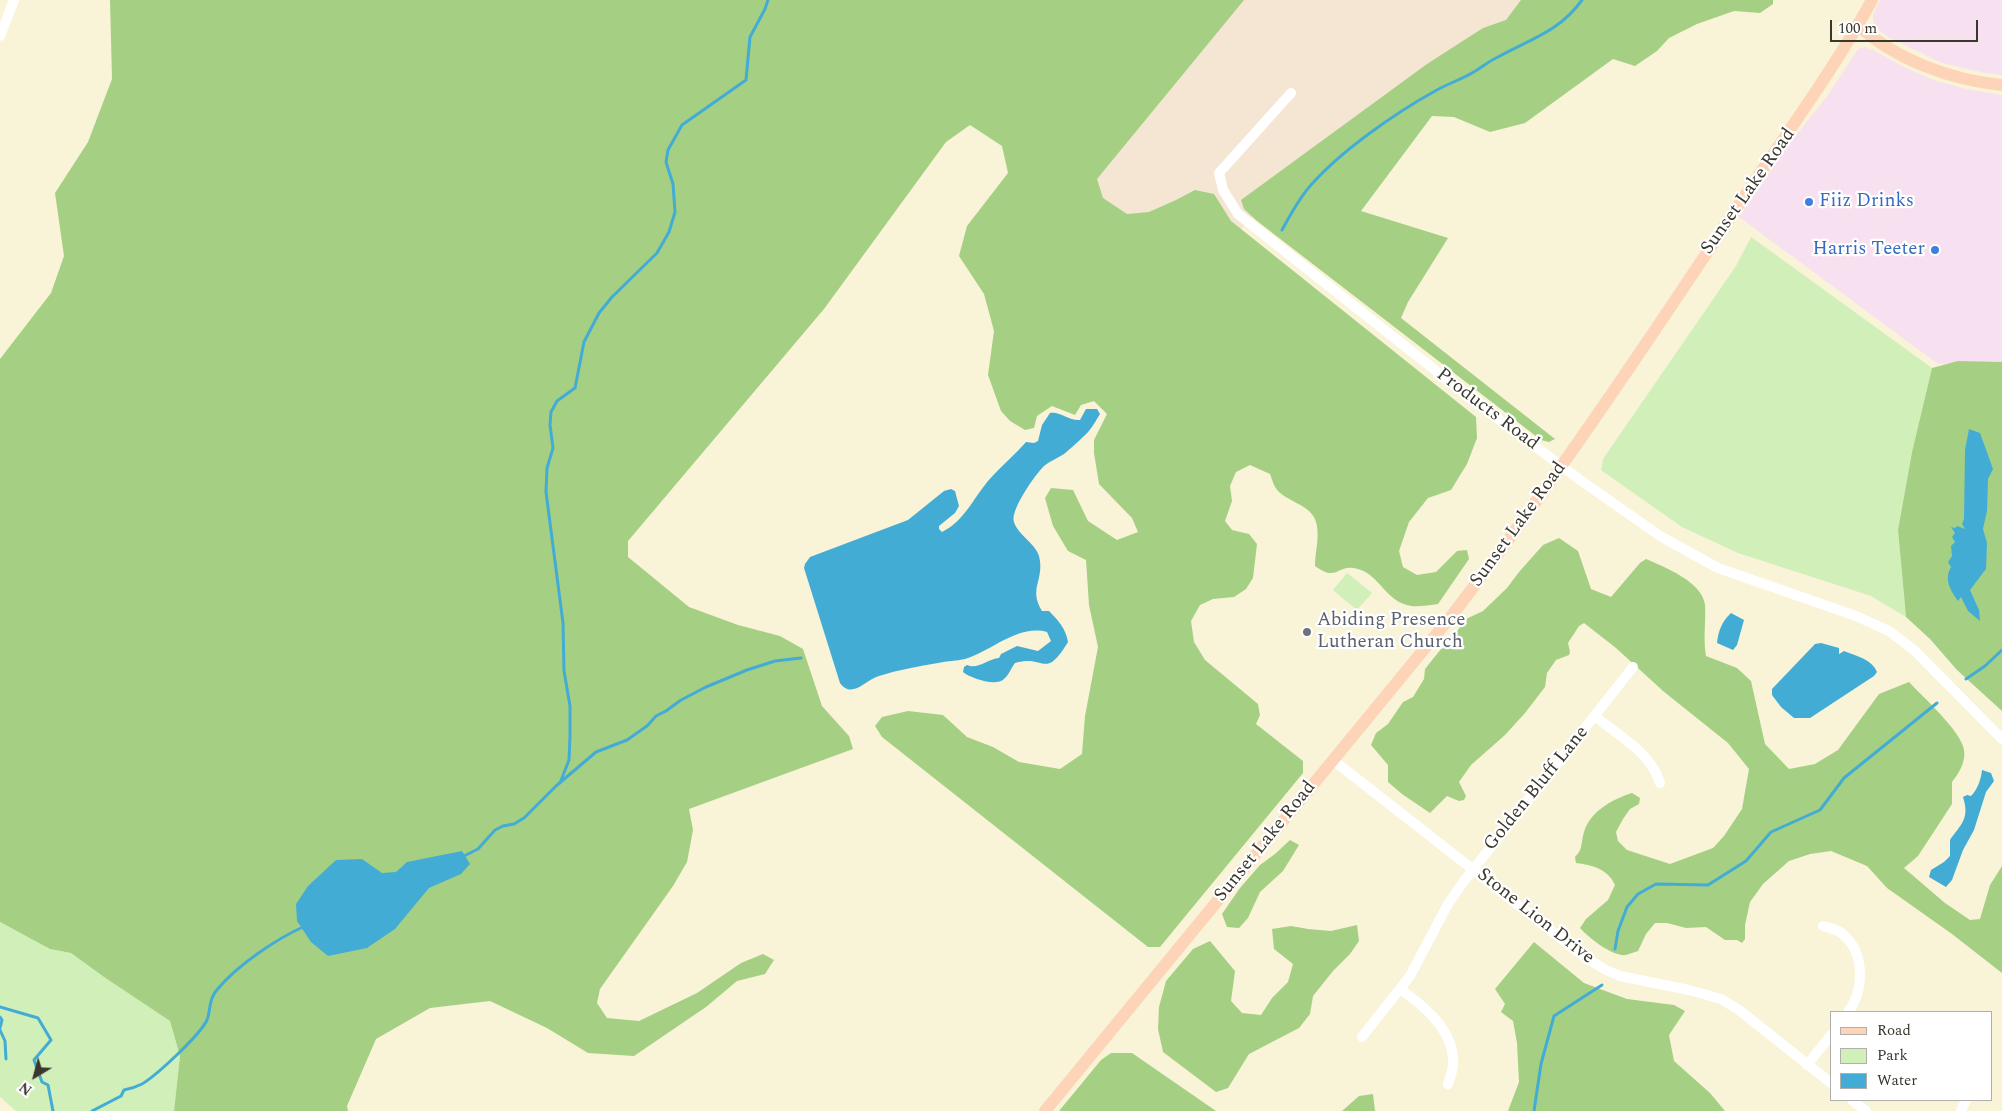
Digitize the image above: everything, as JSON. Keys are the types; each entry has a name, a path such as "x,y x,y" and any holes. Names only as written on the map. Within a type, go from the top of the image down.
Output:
{"main road":[{"name":"Sunset Lake Road","path":"1045,1111 1453,614 1562,467 1796,123 1872,0"},
{"path":"1858,25 1870,36 1902,55 1937,70 1964,80 2002,85"}],"street":[{"path":"0,36 14,0"},
{"name":"Products Road","path":"1291,93 1219,173 1223,190 1238,214 1478,404 1562,467 1660,536 1726,571 1865,619 1889,631 1914,650 2002,739"},
{"name":"Golden Bluff Lane","path":"1362,1037 1400,989 1424,953 1448,904 1633,667"},
{"path":"1594,716 1645,756 1653,765 1660,783"},
{"name":"Stone Lion Drive","path":"1333,760 1577,952 1597,965 1630,978 1717,997 1739,1010 1830,1082"},
{"path":"1823,926 1836,930 1845,936 1857,956 1860,979 1859,990 1856,1000 1849,1011"},
{"path":"1400,989 1427,1010 1439,1024 1448,1041 1454,1057 1448,1084"},
{"path":"1807,1064 1830,1036"},
{"path":"1853,1101 1864,1110"}],"shaded area":[{"path":"1216,0 1557,0 1258,211 1236,235 1052,212"},
{"path":"1880,0 2002,0 2002,75 1942,63 1886,36 1877,28 1873,21 1873,14"},
{"path":"1864,47 1936,81 1966,89 2002,95 2002,363 1938,364 1739,217 1790,143 1828,95 1858,49"}],"green space":[{"path":"110,0 1244,0 1097,179 1103,198 1127,214 1149,212 1195,190 1214,194 1231,221 1476,417 1477,438 1467,464 1451,490 1428,498 1409,522 1399,551 1403,567 1417,575 1436,572 1457,551 1467,550 1469,559 1438,604 1407,605 1393,598 1371,576 1358,569 1346,568 1328,573 1315,566 1318,530 1312,514 1278,491 1270,474 1250,465 1236,472 1230,486 1232,501 1225,521 1232,530 1249,534 1257,544 1253,578 1246,589 1234,597 1213,599 1200,605 1191,621 1194,642 1205,660 1258,704 1260,715 1256,724 1303,761 1303,773 1160,947 1148,947 882,737 875,726 882,717 908,711 943,715 967,737 993,747 1019,762 1060,769 1082,754 1085,716 1098,647 1089,605 1086,560 1068,551 1053,526 1045,498 1051,488 1073,490 1088,521 1117,540 1138,532 1132,518 1099,484 1094,440 1107,414 1094,401 1081,405 1075,415 1052,406 1037,416 1034,428 1025,430 1010,421 1001,411 988,375 994,331 984,294 959,256 967,226 1008,173 1002,146 970,125 946,142 824,309 628,541 628,557 689,607 738,625 780,636 803,649 822,706 849,736 853,749 689,809 693,830 687,862 673,886 600,989 597,1003 607,1018 639,1021 697,993 741,963 763,954 774,960 765,974 737,981 706,1007 634,1056 588,1053 547,1028 490,1001 430,1008 376,1039 347,1106 348,1111 174,1111 180,1056 170,1021 71,953 50,949 0,922 0,359 51,293 64,256 55,193 88,142 112,79"},
{"path":"1521,0 1773,0 1773,4 1760,13 1734,11 1697,24 1669,38 1657,51 1635,66 1613,59 1525,123 1490,132 1454,117 1432,116 1361,211 1448,238 1408,302 1401,318 1555,439 1549,442 1541,440 1257,221 1244,209 1241,200 1427,64 1483,28 1506,20"},
{"path":"1751,237 1932,368 1912,452 1898,530 1906,617 1871,596 1738,553 1682,527 1601,470 1603,459 1736,266"},
{"path":"1958,361 2002,362 2002,711 1957,670 1930,639 1906,617 1898,530 1912,452 1932,368"},
{"path":"1559,538 1578,551 1591,589 1611,597 1640,563 1646,559 1682,576 1697,589 1703,597 1705,605 1706,656 1737,668 1751,681 1765,744 1789,769 1815,764 1838,750 1879,694 1909,682 1949,724 1962,742 1964,759 1952,782 1952,804 1918,856 1904,868 1945,903 1970,920 1980,919 1990,885 2002,866 2002,973 1952,934 1887,888 1867,866 1831,851 1810,854 1789,861 1763,884 1750,902 1745,925 1745,939 1742,943 1737,940 1725,940 1706,927 1686,928 1667,923 1655,923 1646,934 1638,951 1626,955 1608,950 1589,937 1580,928 1586,919 1608,900 1615,885 1608,875 1599,869 1576,863 1575,857 1580,850 1586,828 1595,814 1616,799 1632,793 1640,798 1639,804 1630,809 1616,832 1618,841 1627,850 1670,864 1713,848 1724,836 1742,809 1749,769 1728,743 1663,691 1616,648 1584,623 1579,626 1568,643 1569,655 1556,660 1547,673 1545,687 1525,713 1505,735 1471,765 1459,782 1466,796 1464,800 1459,801 1447,796 1430,813 1388,782 1388,765 1371,745 1376,733 1388,724 1403,702 1413,697 1424,679 1425,669 1441,649 1450,646 1452,638 1466,619 1483,611 1507,588 1543,545"},
{"path":"1347,573 1372,593 1357,610 1333,590"},
{"path":"1290,840 1299,845 1283,871 1260,892 1248,918 1239,928 1227,927 1222,914 1240,888 1260,865"},
{"path":"0,922 50,949 71,953 170,1021 180,1056 174,1111 16,1111 0,1097"},
{"path":"1357,925 1359,941 1313,996 1310,1014 1299,1028 1249,1054 1228,1088 1216,1092 1163,1052 1158,1029 1159,1007 1166,981 1193,949 1210,941 1235,971 1231,1001 1242,1013 1261,1015 1272,998 1288,982 1293,964 1274,949 1272,929 1291,926 1331,931"},
{"path":"1534,942 1584,983 1627,999 1674,1005 1685,1011 1669,1035 1674,1061 1710,1093 1725,1111 1508,1111 1519,1082 1517,1043 1513,1021 1501,1012 1505,1004 1495,989"},
{"path":"1111,1053 1132,1053 1216,1111 1059,1111 1101,1060"},
{"path":"1373,1094 1375,1111 1342,1111 1359,1096"}],"water":[{"path":"1086,409 1097,409 1100,414 1093,426 1064,454 1046,464 1040,470 1019,501 1014,517 1016,527 1034,547 1039,556 1040,571 1036,590 1038,603 1042,611 1049,611 1055,618 1067,637 1068,642 1060,654 1054,660 1044,664 1033,661 1015,663 1004,679 995,682 983,681 963,672 964,667 967,665 975,666 999,658 1001,654 1017,646 1038,651 1051,641 1047,632 1026,632 1005,639 965,659 901,670 874,678 854,689 849,689 840,683 804,568 810,557 908,520 944,491 951,489 955,491 959,506 955,513 939,526 942,532 962,516 988,481 1026,442 1034,443 1038,441 1042,425 1050,413 1057,413 1080,420"},
{"path":"1969,429 1980,433 1993,469 1988,479 1987,511 1983,529 1987,543 1986,569 1970,590 1979,610 1980,621 1968,611 1961,597 1958,601 1950,589 1948,580 1951,567 1948,562 1952,556 1951,546 1955,542 1952,537 1955,533 1951,527 1955,528 1957,526 1965,529 1962,524 1964,519 1965,450"},
{"path":"1731,613 1744,620 1737,645 1733,650 1717,643 1721,627"},
{"path":"1821,643 1839,648 1839,654 1844,651 1863,659 1871,664 1877,672 1874,676 1810,718 1794,718 1781,707 1772,695 1772,689 1815,644"},
{"path":"1982,770 1991,773 1994,781 1986,792 1974,830 1963,850 1952,880 1946,887 1929,877 1931,870 1950,856 1950,840 1965,816 1963,797 1971,796 1979,784"},
{"path":"462,851 470,864 461,874 429,888 395,929 367,948 328,956 311,942 297,921 296,904 308,886 336,860 362,859 382,873 396,872 407,862"}],"waterway":[{"path":"560,783 569,760 570,706 564,671 563,623 546,492 547,468 553,448 550,425 551,412 557,401 575,388 584,342 599,313 612,297 657,253 669,232 675,212 673,184 666,162 668,150 682,125 746,80 750,37 768,0"},
{"path":"1282,230 1311,185 1353,146 1403,110 1435,91 1554,27 1564,20 1582,0"},
{"path":"1966,679 1985,666 2002,650"},
{"path":"462,857 478,849 495,830 514,824 524,818 556,786 596,752 627,740 647,726 656,716 681,700 747,670 775,661 801,658"},
{"path":"1615,949 1618,931 1627,907 1638,894 1656,884 1708,885 1746,861 1771,832 1820,810 1844,778 1937,703"},
{"path":"92,1111 121,1096 124,1090 142,1084 158,1072 203,1027 207,1020 213,995 234,972 257,954 305,926"},
{"path":"1534,1111 1541,1064 1554,1016 1602,985"},
{"path":"0,1007 38,1018 51,1040 34,1060 42,1082 48,1085 53,1111"},
{"path":"0,1017 2,1020 0,1028"},
{"path":"0,1030 5,1041 6,1059"}],"place":[{"name":"Fiiz Drinks","path":"1809,202"},
{"name":"Harris Teeter","path":"1935,250"},
{"name":"Abiding Presence Lutheran Church","path":"1307,632"}]}
